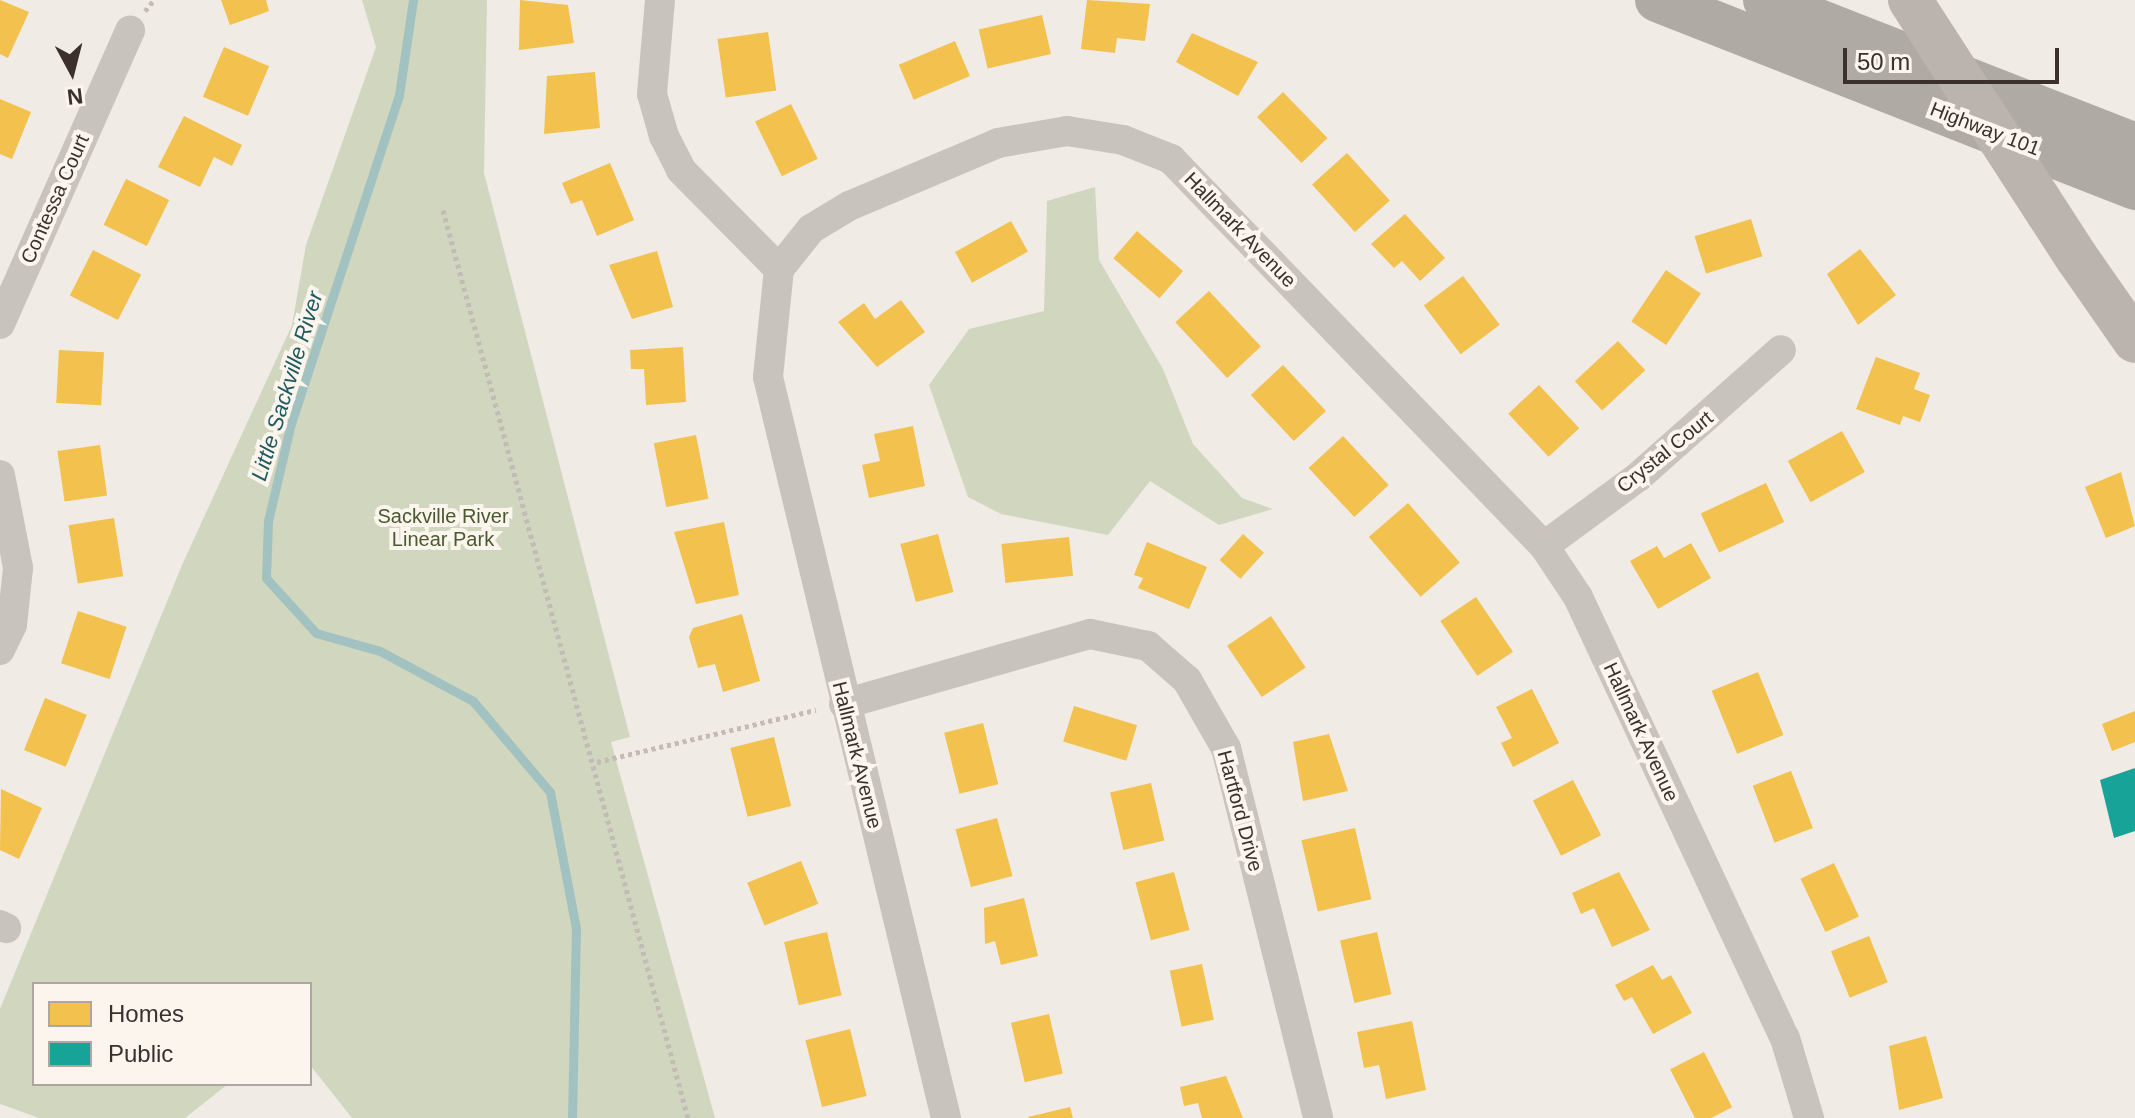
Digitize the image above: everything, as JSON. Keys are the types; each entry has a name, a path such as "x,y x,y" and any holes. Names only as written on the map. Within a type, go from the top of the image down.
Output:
{"highway":[{"name":"Highway 101","path":"1657,0 2135,188"},
{"name":"Highway 101","path":"1765,0 2135,145"}],"street":[{"path":"660,0 652,94 664,136 681,170 779,269"},
{"path":"1910,0 2077,258 2135,341"},
{"name":"Contessa Court","path":"0,324 130,31"},
{"name":"Hallmark Avenue","path":"946,1118 844,704 768,377 779,269 811,229 849,206 998,143 1067,131 1123,140 1171,159 1224,209 1544,546 1578,597 1785,1038 1809,1118"},
{"name":"Crystal Court","path":"1544,546 1638,477 1781,350"},
{"path":"0,475 18,568 12,625 0,650"},
{"name":"Hartford Drive","path":"844,704 1090,634 1148,646 1187,680 1226,748 1318,1118"}],"path":[{"path":"443,210 597,762 688,1118"},
{"path":"597,762 844,704"}],"green space":[{"name":"Sackville River Linear Park","path":"362,0 487,0 484,173 630,737 611,742 715,1118 352,1118 312,1068 312,982 32,982 32,1086 225,1086 185,1118 39,1118 0,1104 0,1009 182,565 292,325 306,245 376,47"},
{"path":"1095,187 1099,260 1163,369 1193,444 1242,498 1273,509 1219,525 1150,481 1108,535 1001,514 968,497 929,385 969,329 1044,311 1047,201"}],"building: Homes":[{"path":"0,0 29,12 8,58 0,54"},
{"path":"221,0 266,0 269,11 230,25"},
{"path":"520,0 568,5 574,43 519,50"},
{"path":"1087,0 1150,4 1145,41 1117,38 1115,53 1081,49"},
{"path":"1042,15 1051,54 988,69 979,30"},
{"path":"768,32 776,90 726,98 717,39"},
{"path":"1192,33 1258,62 1238,96 1176,62"},
{"path":"955,41 970,76 914,100 899,65"},
{"path":"224,47 269,66 248,116 203,97"},
{"path":"595,72 600,128 544,134 547,76"},
{"path":"1283,92 1327,138 1302,163 1257,117"},
{"path":"0,99 31,112 12,159 0,154"},
{"path":"791,104 818,159 782,176 755,122"},
{"path":"184,116 242,145 232,166 214,157 200,187 158,167"},
{"path":"1347,153 1390,201 1355,232 1312,184"},
{"path":"610,163 634,220 597,236 582,200 571,204 562,183"},
{"path":"126,179 169,200 147,246 104,225"},
{"path":"1405,214 1445,258 1420,281 1402,261 1394,268 1371,244"},
{"path":"1751,219 1762,256 1706,274 1695,236"},
{"path":"1011,221 1028,252 972,283 955,252"},
{"path":"1137,231 1183,271 1159,298 1113,258"},
{"path":"1860,249 1896,295 1858,325 1827,274"},
{"path":"93,250 141,275 118,320 70,295"},
{"path":"657,251 673,307 632,319 609,265"},
{"path":"1666,270 1701,293 1666,345 1631,321"},
{"path":"1463,276 1500,325 1461,354 1424,305"},
{"path":"1209,291 1261,347 1227,378 1175,322"},
{"path":"901,300 925,332 877,367 838,322 864,303 875,319"},
{"path":"1618,341 1645,370 1602,410 1575,381"},
{"path":"683,347 686,402 646,405 644,369 631,369 630,350"},
{"path":"59,350 104,352 101,405 56,403"},
{"path":"1876,357 1920,373 1914,389 1930,395 1920,422 1903,416 1900,425 1856,409"},
{"path":"1283,365 1326,411 1294,441 1251,395"},
{"path":"1539,385 1579,428 1549,457 1508,414"},
{"path":"913,426 925,486 869,498 862,465 880,461 874,434"},
{"path":"1842,431 1865,472 1811,502 1788,461"},
{"path":"696,435 708,499 666,507 654,443"},
{"path":"1343,436 1389,485 1354,517 1309,468"},
{"path":"100,445 107,496 65,501 57,451"},
{"path":"2121,472 2135,526 2106,538 2085,487"},
{"path":"1766,483 1784,522 1719,552 1701,513"},
{"path":"1408,503 1460,563 1421,597 1369,537"},
{"path":"114,518 123,576 78,583 69,525"},
{"path":"724,522 739,595 696,604 674,532"},
{"path":"938,534 954,592 916,602 900,544"},
{"path":"1243,534 1264,553 1240,579 1220,560"},
{"path":"1069,537 1073,576 1005,583 1001,544"},
{"path":"1147,542 1207,567 1189,609 1138,588 1143,578 1134,575"},
{"path":"1691,543 1711,578 1658,609 1630,561 1657,546 1664,558"},
{"path":"1476,597 1513,652 1477,676 1440,621"},
{"path":"78,611 127,627 110,679 61,663"},
{"path":"742,614 760,681 723,692 715,664 698,668 689,637 693,628"},
{"path":"1271,616 1306,667 1262,697 1227,646"},
{"path":"1758,672 1783,735 1737,754 1712,691"},
{"path":"1532,689 1559,743 1513,767 1501,743 1512,738 1496,707"},
{"path":"45,698 87,715 66,767 24,750"},
{"path":"1074,706 1137,725 1126,761 1063,741"},
{"path":"2135,711 2135,742 2112,751 2102,724"},
{"path":"983,723 998,784 959,794 944,733"},
{"path":"1329,734 1348,791 1303,801 1293,742"},
{"path":"774,737 791,806 748,817 730,748"},
{"path":"1791,771 1813,828 1775,843 1753,786"},
{"path":"1573,780 1601,835 1561,856 1533,800"},
{"path":"1151,783 1164,840 1123,850 1110,792"},
{"path":"1,789 42,808 19,859 0,850"},
{"path":"997,818 1013,876 971,887 955,829"},
{"path":"1355,828 1371,899 1318,912 1301,840"},
{"path":"801,861 818,904 764,925 747,883"},
{"path":"1834,863 1859,916 1825,932 1800,879"},
{"path":"1174,872 1190,930 1151,940 1135,882"},
{"path":"1619,872 1650,930 1612,947 1594,908 1581,914 1572,893"},
{"path":"1024,898 1038,956 1001,965 995,941 985,944 984,908"},
{"path":"827,932 842,995 799,1005 784,942"},
{"path":"1377,932 1391,994 1354,1003 1340,941"},
{"path":"1869,936 1888,982 1850,998 1831,951"},
{"path":"1202,964 1214,1020 1182,1027 1170,971"},
{"path":"1653,965 1662,980 1671,975 1692,1013 1653,1034 1632,997 1624,1001 1615,985"},
{"path":"1049,1014 1063,1073 1025,1082 1011,1023"},
{"path":"1412,1021 1426,1090 1386,1099 1379,1065 1364,1068 1357,1032"},
{"path":"850,1029 867,1096 822,1107 805,1040"},
{"path":"1926,1036 1943,1098 1899,1110 1889,1046"},
{"path":"1704,1052 1732,1107 1711,1118 1695,1118 1670,1069"},
{"path":"1226,1076 1243,1118 1202,1118 1198,1103 1184,1106 1180,1087"},
{"path":"1070,1107 1073,1118 1028,1117"}],"building: Public":[{"path":"2135,768 2135,831 2114,838 2100,780"}],"waterway":[{"name":"Little Sackville River","path":"413,0 399,95 291,423 268,521 266,578 316,633 380,651 473,701 550,792 576,928 572,1118"}]}
